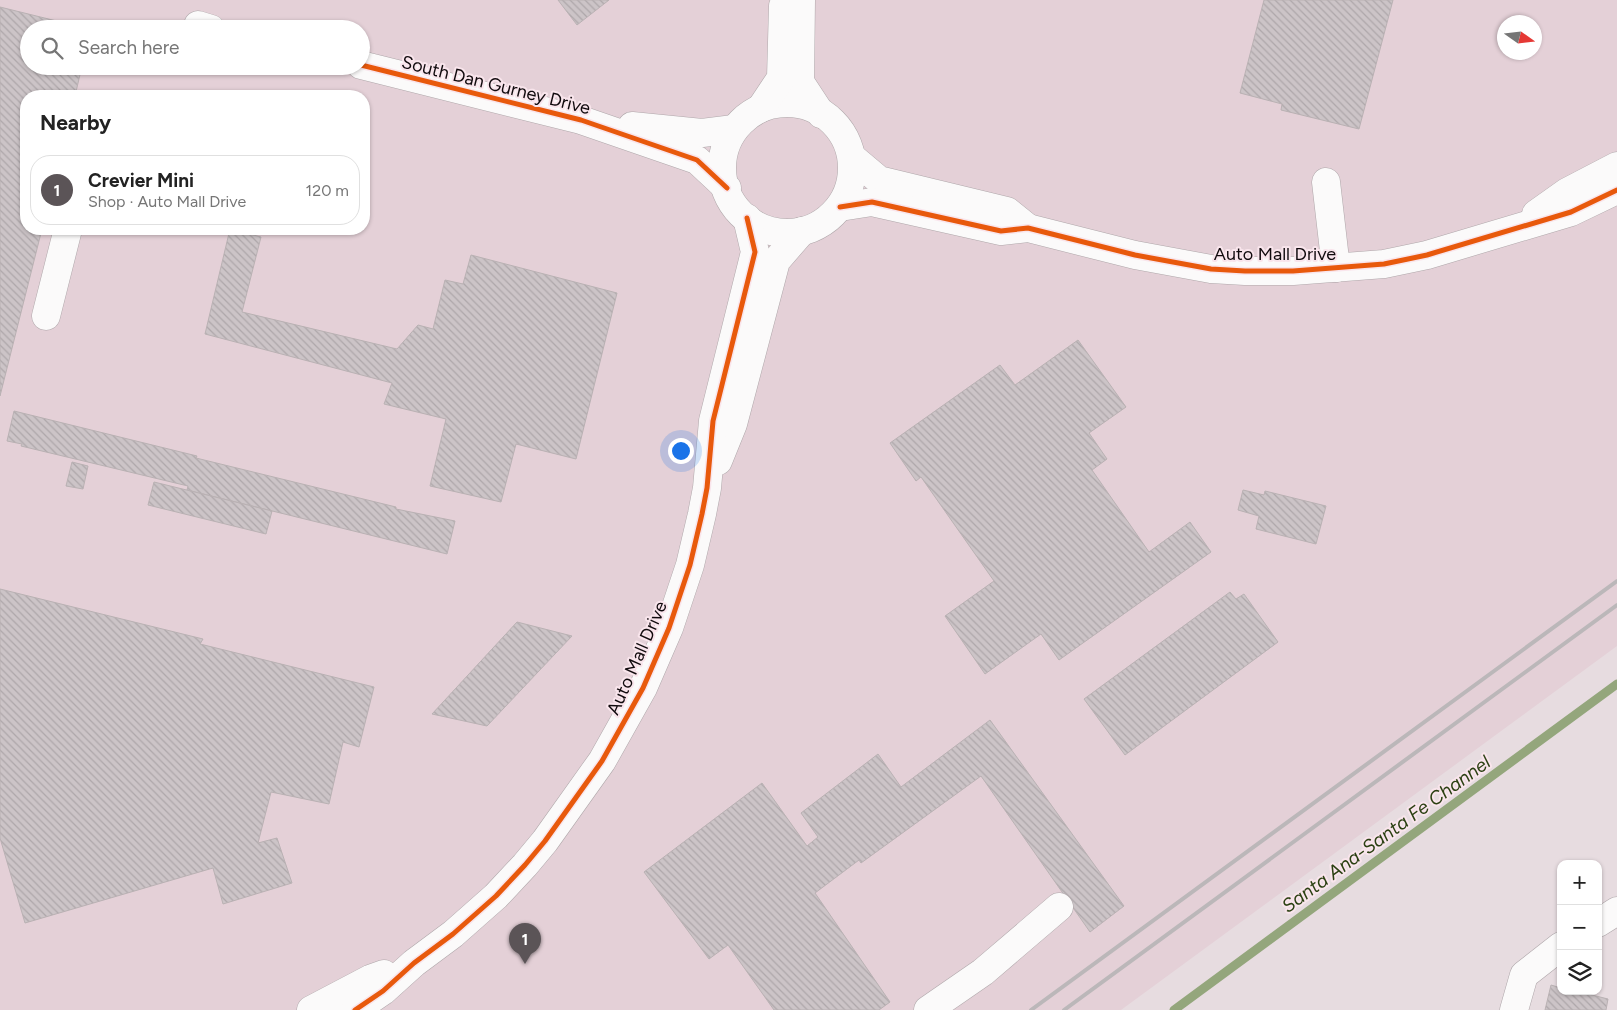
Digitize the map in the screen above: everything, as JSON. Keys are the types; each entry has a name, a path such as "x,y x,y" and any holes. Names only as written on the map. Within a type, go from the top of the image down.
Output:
{"street":[{"path":"761,108 781,78 783,0"},
{"path":"801,0 800,82 821,114"},
{"name":"South Dan Gurney Drive","path":"370,67 581,120 697,160 727,188"},
{"path":"785,102 804,104 821,114 839,126 854,159 851,185 844,202 819,225 794,234 774,232 756,227 732,203 722,170 724,154 734,130 749,114 765,106 785,102"},
{"path":"581,120 702,134 734,130"},
{"name":"Auto Mall Drive","path":"854,159 879,180 1007,211 1028,228"},
{"name":"Auto Mall Drive","path":"1514,229 1567,192 1617,166"},
{"path":"1326,182 1336,268"},
{"name":"Auto Mall Drive","path":"840,207 872,202 1001,231 1028,228 1135,255 1211,269 1246,271 1336,268 1384,264 1427,255 1571,212 1617,190"},
{"name":"Auto Mall Drive","path":"355,1010 383,991 414,963 453,934 496,896 519,871 545,841 602,761 643,688 669,628 690,565 707,488 713,421 756,252 747,218"},
{"name":"Auto Mall Drive","path":"707,488 733,424 776,261 802,231"},
{"path":"46,316 66,235"},
{"path":"928,1010 983,972 1059,908"},
{"path":"1602,920 1617,911"},
{"path":"1514,1010 1524,975 1557,949"},
{"name":"Auto Mall Drive","path":"311,1010 370,979 414,963"}],"shaded area":[{"path":"0,0 1617,0 1617,646 1121,1010 0,1010"}],"building":[{"path":"558,0 609,0 577,25"},
{"path":"1264,0 1393,0 1359,129 1281,110 1282,104 1240,93"},
{"path":"0,7 53,20 20,20 20,75 80,75 76,90 20,90 20,235 40,235 0,396"},
{"path":"229,235 253,235 261,237 242,312 397,349 418,325 433,329 445,280 463,284 471,255 617,293 576,459 516,444 501,502 430,486 446,419 384,404 392,383 205,334"},
{"path":"1078,340 1126,407 1089,433 1107,459 1092,470 1149,552 1190,522 1211,552 1059,660 1041,634 985,674 945,616 994,581 921,477 916,481 890,443 1000,365 1015,385"},
{"path":"14,411 396,507 396,509 455,521 447,554 187,490 188,486 21,446 22,444 7,441"},
{"path":"72,462 88,466 83,489 66,486"},
{"path":"154,482 272,511 266,534 148,505"},
{"path":"1243,490 1264,495 1265,491 1326,506 1316,544 1256,529 1259,516 1238,510"},
{"path":"0,589 203,639 200,644 374,687 359,747 343,742 329,804 271,792 258,843 277,838 292,883 223,904 213,868 25,923 0,838"},
{"path":"1230,592 1236,599 1244,594 1278,642 1125,755 1084,699"},
{"path":"517,622 572,636 487,726 432,714"},
{"path":"990,720 1124,906 1090,932 981,776 861,863 859,860 815,893 890,1002 879,1010 774,1010 728,945 709,959 644,872 762,783 807,846 818,837 801,813 878,754 901,787"},
{"path":"1551,985 1557,987 1557,995 1592,995 1608,999 1606,1010 1545,1010"}],"waterway":[{"name":"Santa Ana-Santa Fe Channel","path":"1174,1010 1617,684"}],"railway":[{"path":"1031,1010 1617,581"},
{"path":"1064,1010 1617,605"}],"cycle path":[{"path":"370,67 581,120 697,160 727,188"},
{"path":"840,207 872,202 1001,231 1028,228 1135,255 1211,269 1293,271 1384,264 1427,255 1571,212 1617,190"},
{"path":"355,1010 383,991 414,963 453,934 496,896 525,865 545,841 602,761 643,688 669,628 690,565 702,514 707,488 713,421 755,252 747,218"}],"place":[{"name":"Crevier Mini","path":"525,964"}]}
